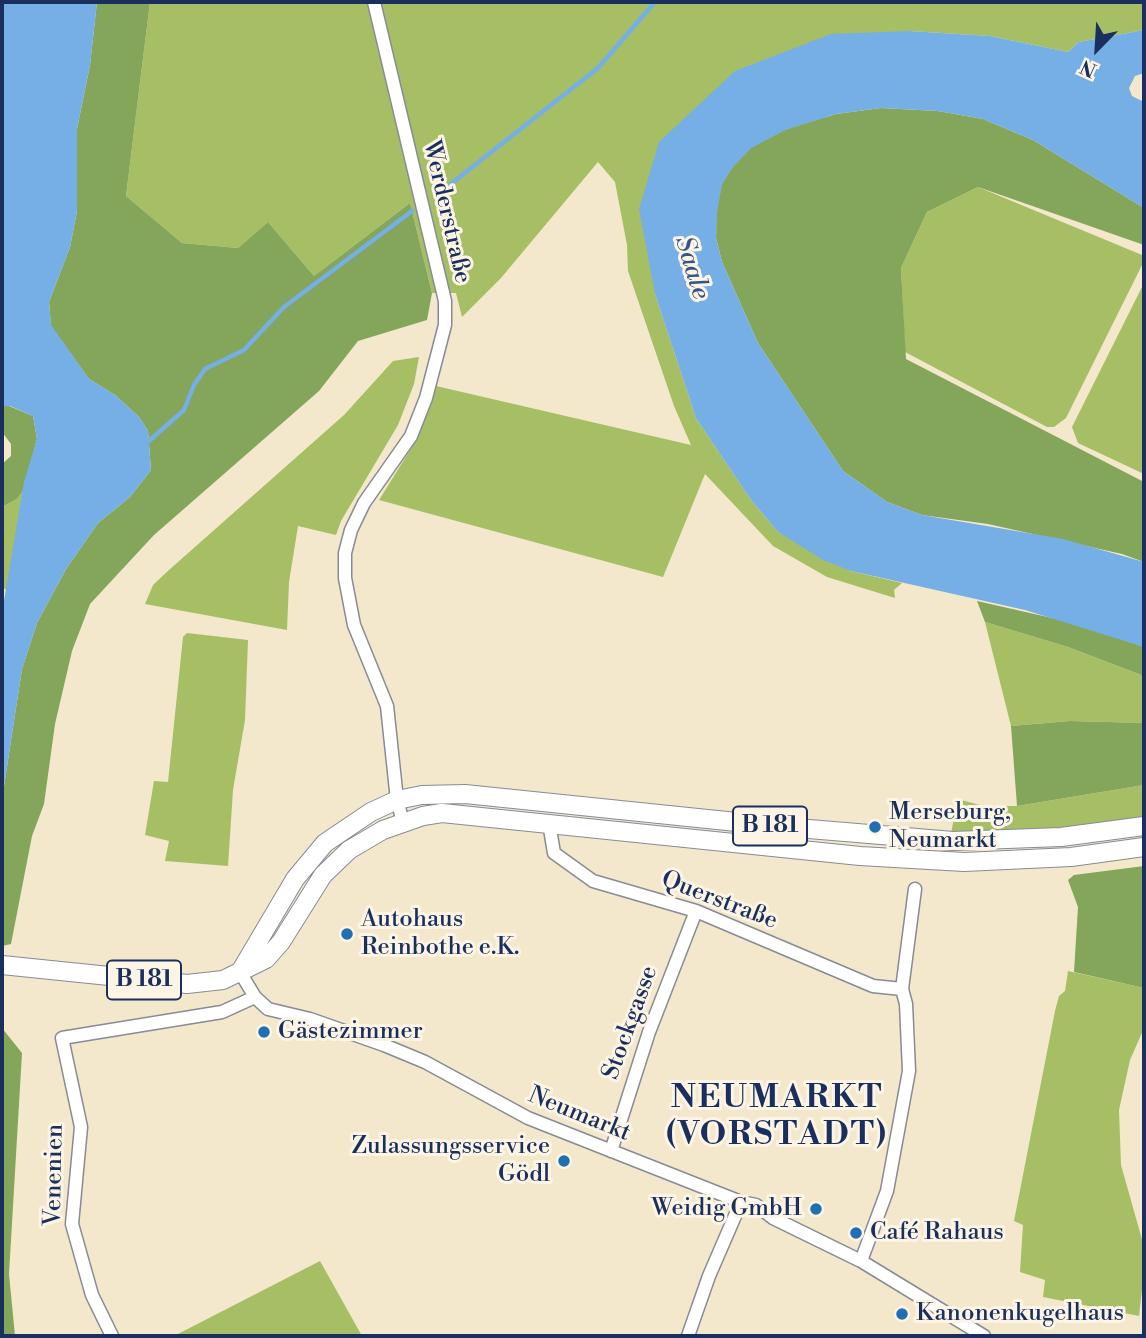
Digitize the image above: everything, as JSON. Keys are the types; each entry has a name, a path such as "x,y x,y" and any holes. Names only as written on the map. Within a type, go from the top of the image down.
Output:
{"main road":[{"name":"B 181","path":"240,972 309,859 346,826 397,800 433,794 466,794 785,827 953,841 1049,838 1144,826"},
{"name":"B 181","path":"2,965 187,984 223,980 266,959 281,943 312,890 335,862 365,839 403,822 442,813 860,856 964,862 1071,857 1144,847"}],"street":[{"name":"Werderstraße","path":"374,2 445,301 444,325 426,398 411,436 365,503 351,530 345,553 345,578 354,625 387,706 397,800 403,822"},
{"name":"Querstraße","path":"549,823 554,853 572,869 593,881 696,911 873,986 902,989"},
{"path":"861,1261 887,1191 909,1071 906,1004 902,989 915,889"},
{"name":"Stockgasse","path":"611,1151 649,1032 696,911"},
{"path":"240,972 255,998"},
{"name":"Neumarkt","path":"255,998 268,1009 310,1019 425,1062 515,1113 741,1202 756,1205 774,1219 861,1261 984,1336"},
{"name":"Venenien","path":"112,1336 92,1295 72,1224 80,1127 62,1038 222,1012 255,998"},
{"path":"688,1336 692,1319 741,1202"}],"green space":[{"path":"97,2 150,2 126,196 182,243 238,248 268,222 314,276 410,203 432,293 427,320 358,341 319,391 154,535 90,604 72,651 55,724 44,804 32,836 11,944 2,946 2,799 22,669 37,623 66,569 98,523 130,497 151,470 148,431 139,417 115,395 89,379 51,326 49,302 70,247 77,211 77,129 90,65"},
{"path":"150,2 1144,2 1144,30 1079,42 1068,52 990,36 909,31 655,294 696,418 751,500 778,532 851,571 902,583 894,590 895,598 827,577 773,546 705,474 663,577 379,500 417,439 436,386 691,445 674,406 628,271 627,245 615,182 598,162 501,278 462,317 456,293 432,293 410,203 314,276 268,222 238,248 182,243 126,196"},
{"path":"881,108 938,111 983,119 1033,140 1144,208 1144,245 978,187 927,212 901,268 906,359 1144,482 1144,562 1122,554 988,524 922,515 887,502 843,471 758,343 722,262 716,238 722,184 751,148 785,130 836,114"},
{"path":"978,187 1142,255 1142,265 1066,418 1054,427 1047,427 905,352 901,268 927,212"},
{"path":"1144,283 1144,474 1078,443 1072,427"},
{"path":"419,357 414,384 398,425 341,521 336,535 298,526 289,582 287,630 145,604 153,585 344,415 393,361"},
{"path":"2,406 9,406 33,416 37,439 23,491 17,499 2,507 2,464 11,456 11,444 2,432"},
{"path":"23,491 8,591 2,587 2,507 17,499"},
{"path":"977,601 1074,623 1144,647 1144,676 1068,647 985,622"},
{"path":"985,622 1068,647 1144,676 1144,723 1070,721 1011,726"},
{"path":"187,633 248,640 245,720 233,790 228,866 165,861 169,841 145,835 154,781 168,782 183,637"},
{"path":"1070,721 1144,723 1144,785 1017,806 1011,726"},
{"path":"1144,785 1144,818 1082,828 951,833 958,799 983,806 1017,806"},
{"path":"1144,866 1144,988 1074,972 1078,907 1068,880 1074,875"},
{"path":"1068,971 1144,988 1144,1028 1130,1060 1119,1110 1121,1165 1143,1243 1144,1273 1139,1316 1043,1297 1045,1280 1020,1272 1023,1225 1014,1221 1055,1011 1059,996 1065,991"},
{"path":"2,1028 22,1053 9,1274 15,1336 2,1336"},
{"path":"320,1261 362,1336 174,1336"}],"water":[{"path":"2,2 97,2 90,65 77,129 77,211 70,247 49,302 51,325 89,379 115,395 139,417 148,431 151,470 130,497 98,523 66,569 37,623 22,669 2,799 2,613 24,482 37,439 33,416 10,406 2,406"},
{"name":"Saale","path":"1144,30 1144,73 1135,76 1129,88 1132,96 1144,102 1144,208 1033,140 983,119 938,111 881,108 836,114 785,130 751,148 722,184 716,238 722,262 758,343 843,471 887,502 922,515 1063,539 1144,562 1144,647 1025,610 851,571 823,560 778,532 751,500 696,418 655,294 639,209 659,142 735,71 831,34 909,31 990,36 1068,52 1079,42"}],"waterway":[{"path":"438,194 598,68 655,2"},
{"path":"149,441 184,410 194,385 205,369 244,350 284,307 412,211"}],"place":[{"name":"Merseburg, Neumarkt","path":"875,827"},
{"name":"Autohaus Reinbothe e.K.","path":"347,934"},
{"name":"Gästezimmer","path":"264,1032"},
{"name":"Zulassungsservice Gödl","path":"564,1161"},
{"name":"Weidig GmbH","path":"816,1209"},
{"name":"Café Rahaus","path":"856,1233"},
{"name":"Kanonenkugelhaus","path":"902,1314"}],"district":[{"name":"NEUMARKT (VORSTADT)","path":"777,1118"}]}
